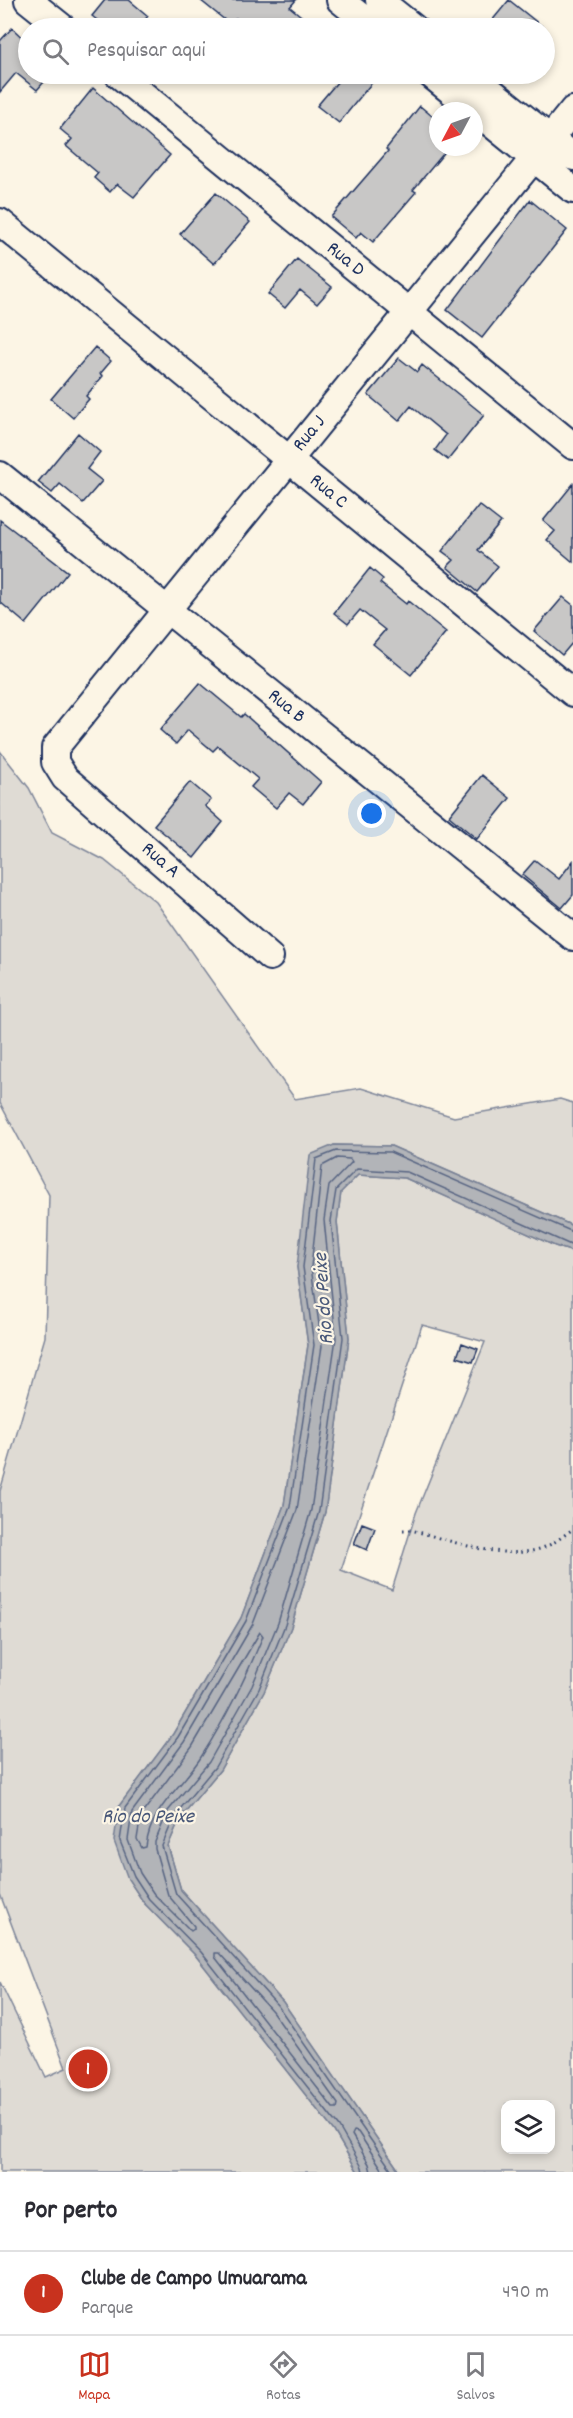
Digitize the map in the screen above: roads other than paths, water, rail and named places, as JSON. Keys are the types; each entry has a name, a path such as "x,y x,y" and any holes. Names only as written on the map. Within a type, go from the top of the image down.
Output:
{"street":[{"path":"28,0 50,18"},
{"path":"340,0 362,18"},
{"path":"379,0 402,18"},
{"name":"Rua D","path":"130,84 573,446"},
{"path":"442,84 573,190"},
{"path":"482,84 573,157"},
{"name":"Rua J","path":"55,762 55,748 573,110"},
{"name":"Rua C","path":"0,222 573,693"},
{"name":"Rua B","path":"0,475 573,938"},
{"name":"Rua A","path":"55,762 65,778 270,957"}],"water":[{"name":"Rio do Peixe","path":"334,1145 391,1146 573,1226 573,1252 405,1178 358,1175 341,1192 337,1222 349,1338 325,1512 291,1627 264,1692 220,1770 180,1818 168,1846 181,1890 283,2002 400,2172 358,2172 334,2131 196,1956 144,1903 128,1879 114,1841 119,1806 173,1734 241,1618 284,1505 308,1345 297,1267 310,1155"}],"place":[{"name":"Clube de Campo Umuarama","path":"88,2069"}]}
